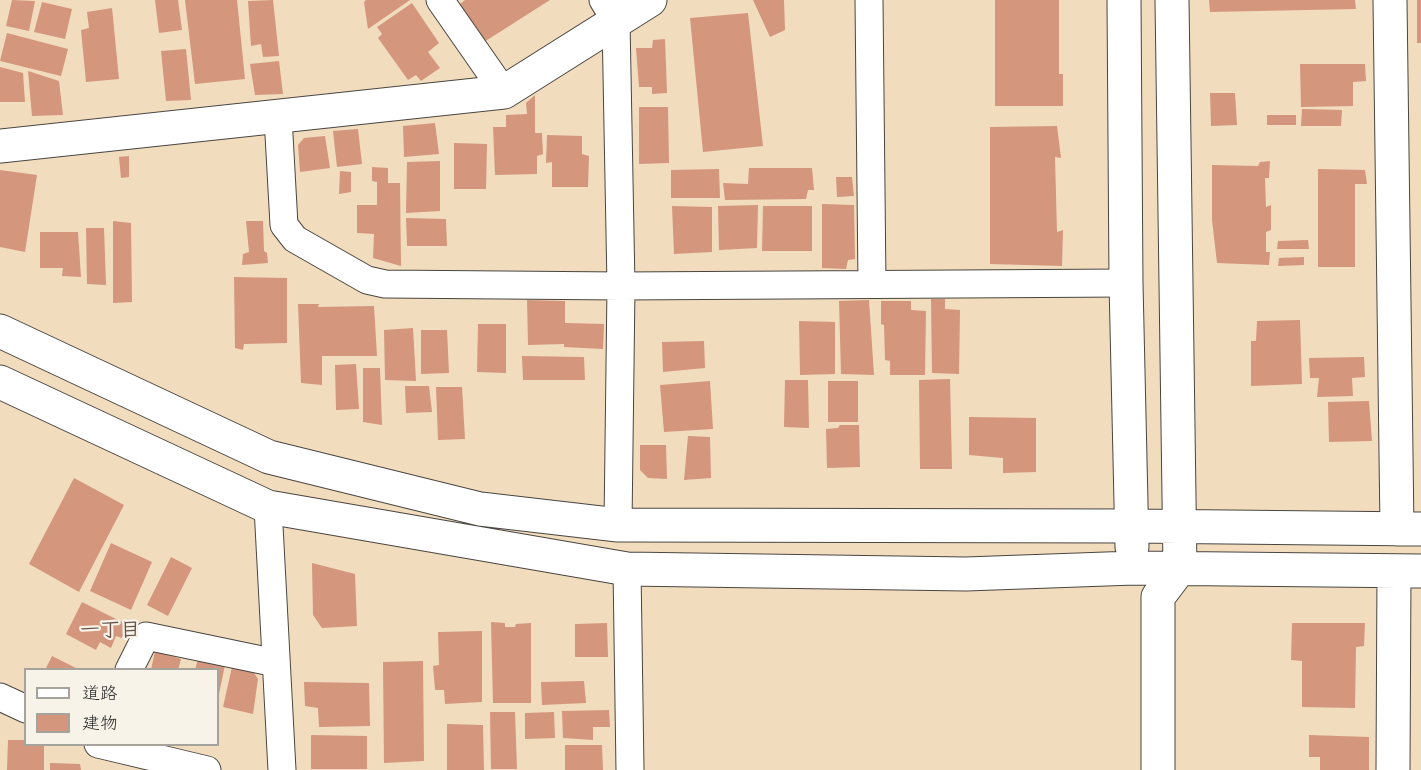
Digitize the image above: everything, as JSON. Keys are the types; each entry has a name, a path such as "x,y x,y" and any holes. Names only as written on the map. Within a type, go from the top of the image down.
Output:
{"street":[{"path":"440,0 504,92"},
{"path":"0,146 504,92 609,10 650,0"},
{"path":"869,0 872,284"},
{"path":"1124,0 1131,526 1134,568 1158,597"},
{"path":"1158,770 1158,597 1180,568 1172,0"},
{"path":"0,331 269,457 480,509 618,525 1409,529 1390,0"},
{"path":"609,10 621,286 618,525"},
{"path":"278,117 284,225 295,238 367,280 386,284 621,286 1126,284"},
{"path":"0,382 268,507 627,569 966,574 1134,568 1408,571 1393,770"},
{"path":"268,507 282,770"},
{"path":"627,569 630,770"},
{"path":"130,668 146,636 276,663"},
{"path":"0,697 24,708"},
{"path":"102,751 207,770"}],"building":[{"path":"12,0 35,1 29,31 6,26"},
{"path":"155,0 178,0 182,30 159,33"},
{"path":"185,0 237,0 245,79 195,84"},
{"path":"273,0 279,56 263,57 261,44 251,46 248,1"},
{"path":"366,0 410,0 368,29 364,2"},
{"path":"465,0 550,0 484,42 460,4"},
{"path":"753,0 784,0 785,30 770,37"},
{"path":"995,0 1059,0 1059,74 1063,74 1063,106 995,106"},
{"path":"1209,0 1355,0 1356,9 1210,12"},
{"path":"1417,0 1421,0 1421,43 1417,43"},
{"path":"42,2 72,9 65,39 34,32"},
{"path":"412,3 439,43 428,52 440,68 421,81 416,75 408,80 378,38 382,34 377,27"},
{"path":"112,8 119,79 86,82 81,30 89,28 87,12"},
{"path":"748,13 763,146 703,152 690,18"},
{"path":"7,33 68,49 61,76 0,61"},
{"path":"665,39 667,93 652,94 652,87 639,87 636,48 652,48 653,40"},
{"path":"186,49 191,100 166,101 161,51"},
{"path":"279,61 283,94 255,95 250,64"},
{"path":"1300,64 1365,64 1366,81 1353,82 1353,106 1301,107"},
{"path":"0,67 23,73 25,102 0,102"},
{"path":"28,71 59,81 63,115 32,116"},
{"path":"1210,93 1235,93 1237,125 1211,126"},
{"path":"535,95 535,133 542,133 543,154 537,156 537,174 495,175 493,127 506,127 506,115 527,114 526,103"},
{"path":"639,107 668,107 669,163 639,164"},
{"path":"1302,109 1342,110 1341,126 1301,126"},
{"path":"1267,115 1296,115 1296,125 1267,125"},
{"path":"435,123 439,154 404,157 403,126"},
{"path":"1057,126 1061,158 1055,157 1057,232 1063,230 1062,266 990,264 990,127"},
{"path":"358,129 362,164 337,167 333,131"},
{"path":"547,135 582,136 582,154 589,156 588,187 552,187 552,162 546,163"},
{"path":"325,136 330,168 300,172 298,145 304,138"},
{"path":"454,143 487,144 486,189 454,189"},
{"path":"129,156 129,177 121,178 119,157"},
{"path":"440,161 440,211 406,213 407,162"},
{"path":"1270,161 1269,178 1265,178 1266,207 1271,205 1271,230 1266,232 1266,252 1270,252 1269,265 1217,263 1212,220 1212,165 1258,166 1260,162"},
{"path":"372,167 388,168 388,183 400,183 401,266 373,258 374,234 357,233 357,205 377,205 377,182 372,181"},
{"path":"749,168 812,168 814,190 808,190 806,199 725,200 723,183 748,184"},
{"path":"719,169 720,198 671,198 671,170"},
{"path":"1318,169 1365,170 1367,184 1355,184 1355,267 1318,267"},
{"path":"0,170 37,175 25,252 0,247"},
{"path":"340,171 351,172 351,192 339,194"},
{"path":"836,177 852,177 854,196 837,197"},
{"path":"822,204 854,205 855,259 848,260 846,269 822,268"},
{"path":"758,205 757,248 719,250 718,206"},
{"path":"672,206 712,207 712,252 674,254"},
{"path":"763,206 812,206 812,251 762,251"},
{"path":"406,218 446,219 447,246 407,246"},
{"path":"113,221 131,223 132,302 113,303"},
{"path":"246,221 263,221 264,251 267,253 268,263 242,265 243,254 249,252"},
{"path":"86,228 104,228 106,285 87,284"},
{"path":"40,232 78,232 81,277 62,276 63,268 40,268"},
{"path":"1308,240 1309,249 1277,249 1278,241"},
{"path":"1304,257 1304,265 1278,266 1279,258"},
{"path":"234,277 287,278 287,343 244,344 243,350 235,348"},
{"path":"931,299 945,299 945,309 960,310 959,374 932,373"},
{"path":"527,300 565,301 565,323 604,324 603,349 564,347 564,344 528,345"},
{"path":"869,300 874,375 841,374 839,301"},
{"path":"881,301 911,301 911,310 926,311 925,375 890,375 890,361 885,360"},
{"path":"298,304 319,304 318,307 374,306 377,356 322,356 322,385 301,383"},
{"path":"1300,320 1302,384 1251,386 1251,341 1256,341 1257,321"},
{"path":"799,321 835,322 835,374 800,375"},
{"path":"478,324 506,324 506,373 477,372"},
{"path":"413,328 416,381 385,380 384,330"},
{"path":"421,330 447,330 449,373 421,374"},
{"path":"704,341 705,368 663,372 662,342"},
{"path":"522,356 584,357 585,380 523,380"},
{"path":"1364,357 1365,377 1352,378 1353,396 1317,397 1319,378 1310,378 1309,358"},
{"path":"356,364 359,409 336,410 335,365"},
{"path":"363,368 380,368 382,425 363,422"},
{"path":"950,379 952,469 920,469 919,380"},
{"path":"785,380 808,380 809,428 784,427"},
{"path":"710,381 713,429 664,432 660,385"},
{"path":"828,381 858,381 858,422 828,422"},
{"path":"405,386 429,386 432,412 406,413"},
{"path":"436,387 462,387 465,439 438,440"},
{"path":"1369,401 1372,441 1329,442 1328,402"},
{"path":"969,417 1036,418 1036,472 1003,473 1003,458 969,455"},
{"path":"840,425 859,425 860,467 827,468 826,429 838,428"},
{"path":"688,436 710,437 711,478 684,480"},
{"path":"640,445 666,445 667,479 648,478 640,470"},
{"path":"74,478 124,505 79,592 29,564"},
{"path":"111,543 152,562 131,610 90,591"},
{"path":"171,557 192,568 168,616 147,605"},
{"path":"312,563 355,574 357,626 322,628 313,615"},
{"path":"82,602 128,625 122,638 116,636 111,648 100,642 96,650 66,634"},
{"path":"491,622 505,623 505,627 531,623 531,703 493,703"},
{"path":"607,623 608,657 575,657 575,624"},
{"path":"1292,623 1365,623 1364,646 1356,647 1355,708 1302,707 1302,661 1291,660"},
{"path":"482,631 482,702 445,704 444,690 435,690 433,666 439,665 438,632"},
{"path":"155,651 181,659 179,668 151,668"},
{"path":"52,656 76,668 46,668"},
{"path":"198,659 225,665 219,694 219,668 196,668"},
{"path":"423,661 424,761 384,763 383,662"},
{"path":"232,667 254,673 258,679 253,714 223,707"},
{"path":"584,681 586,703 542,705 541,682"},
{"path":"304,682 369,683 370,726 319,727 318,708 305,706"},
{"path":"609,710 610,727 593,727 593,740 563,738 562,711"},
{"path":"490,712 515,712 517,769 491,769"},
{"path":"554,712 555,738 525,739 525,713"},
{"path":"447,724 483,725 484,770 447,770"},
{"path":"311,735 367,736 367,769 311,769"},
{"path":"1309,735 1369,737 1369,770 1320,770 1320,757 1309,757"},
{"path":"8,740 24,740 24,746 44,746 44,770 7,770"},
{"path":"565,745 602,745 603,770 565,770"},
{"path":"50,763 80,764 81,770 50,770"}],"district":[{"name":"一丁目","path":"110,631"}]}
